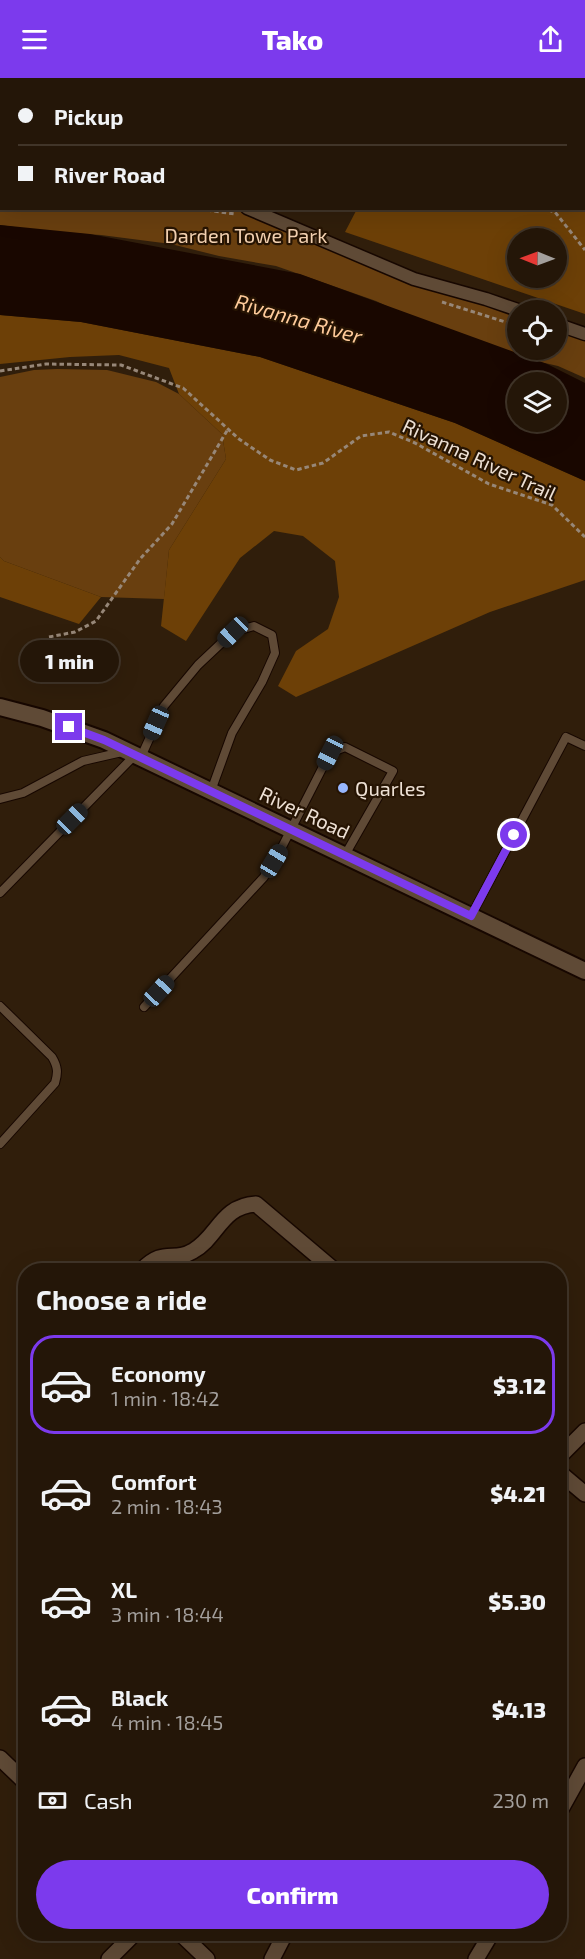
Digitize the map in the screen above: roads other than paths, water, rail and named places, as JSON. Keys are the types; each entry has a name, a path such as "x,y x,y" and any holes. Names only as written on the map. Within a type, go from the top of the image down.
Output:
{"street":[{"path":"252,210 414,279 507,306"},
{"path":"567,328 585,334"},
{"name":"River Road","path":"0,707 87,733 585,971"},
{"path":"149,1263 158,1257 186,1254 195,1250 235,1209 245,1204 256,1204 326,1263"},
{"path":"567,1449 585,1431"},
{"path":"567,1479 585,1494"},
{"path":"0,1758 18,1775"},
{"path":"567,1799 585,1766"},
{"path":"109,1959 127,1941"},
{"path":"188,1941 207,1959"},
{"path":"272,1959 281,1941"},
{"path":"476,1959 486,1941"}],"lane":[{"path":"0,893 134,755 164,706 198,664 233,632 254,626 272,635 275,653 262,682 232,733 211,791"},
{"path":"471,916 566,737 585,746"},
{"path":"144,1007 264,877 330,753 345,747 393,771 345,855"},
{"path":"0,799 22,793 83,761 134,755"},
{"path":"0,1006 52,1057 57,1065 58,1074 55,1083 0,1144"}],"water":[{"name":"Rivanna River","path":"0,225 90,234 300,274 507,349 507,360 536,360 547,364 563,372 507,372 507,432 567,432 567,374 585,383 585,481 455,423 260,357 81,322 0,315"}],"place":[{"name":"Quarles","path":"343,788"}],"park label":[{"name":"Darden Towe Park","path":"246,235"}]}
